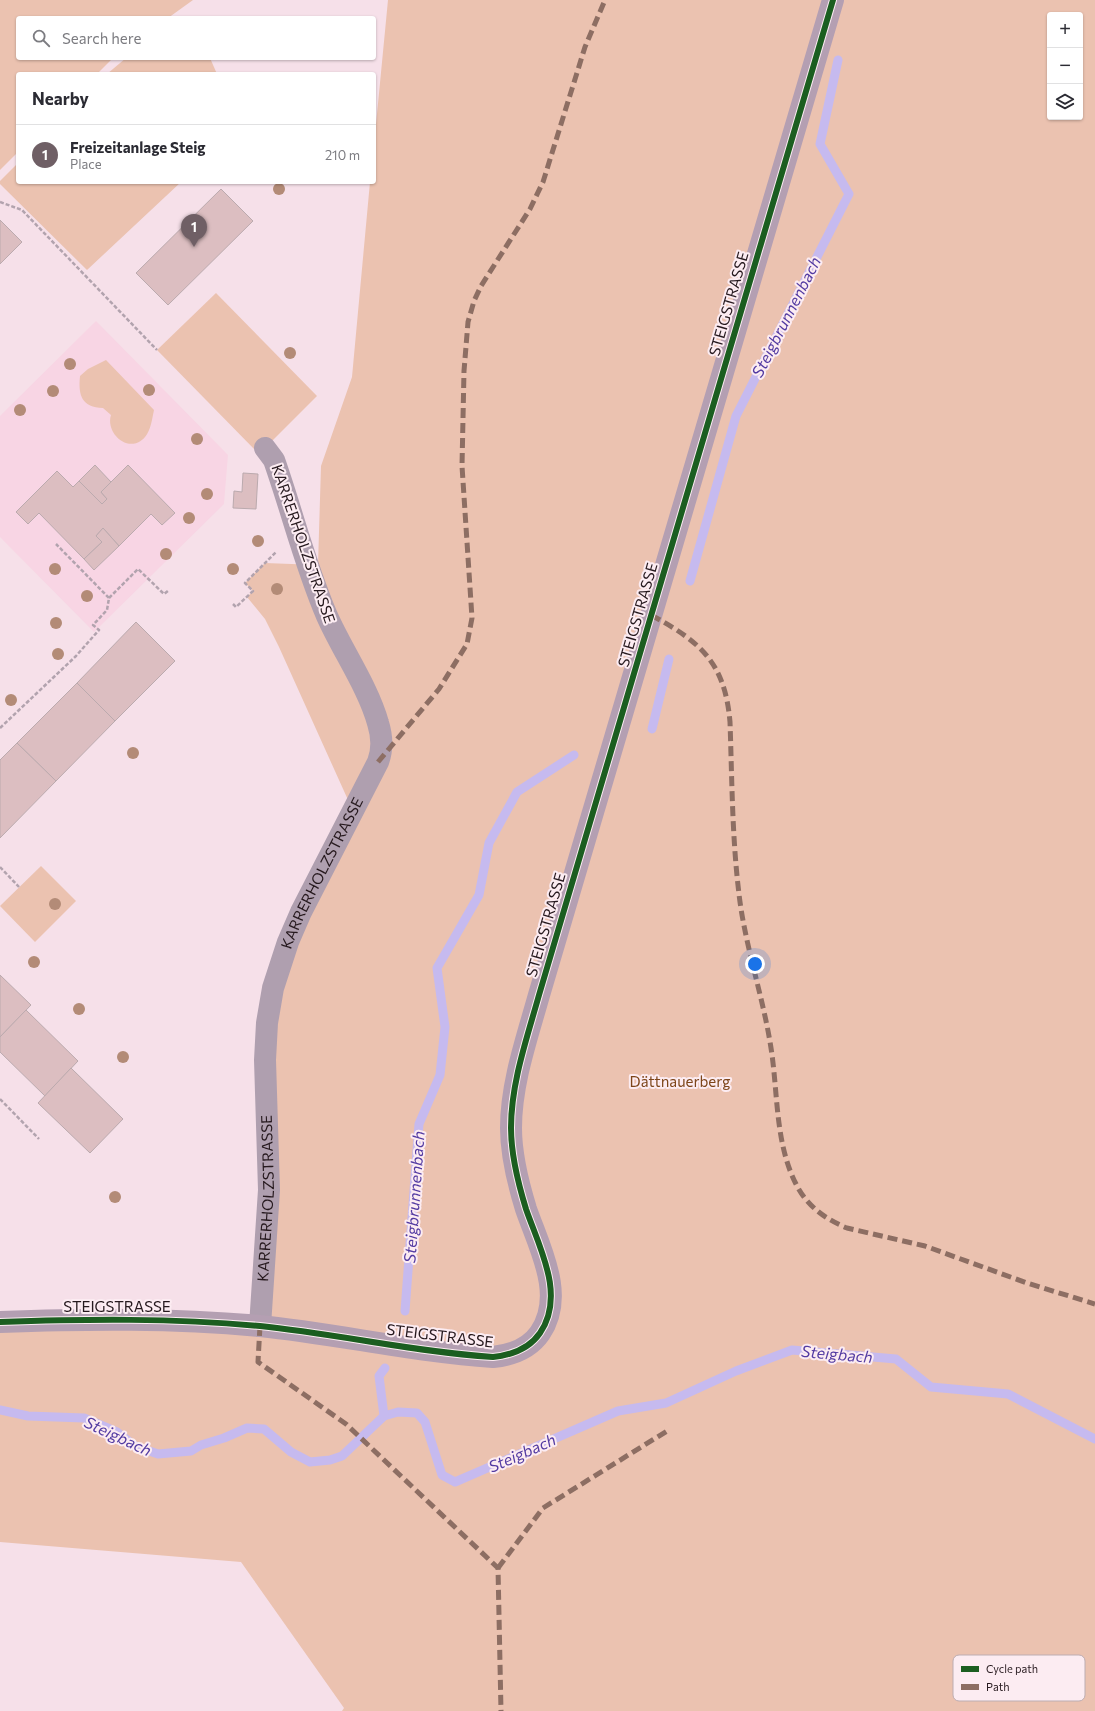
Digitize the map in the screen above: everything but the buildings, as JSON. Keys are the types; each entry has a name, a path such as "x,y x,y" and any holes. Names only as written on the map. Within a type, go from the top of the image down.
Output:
{"main road":[{"name":"STEIGSTRASSE","path":"0,1322 148,1319 260,1326 493,1357 514,1353 523,1349 532,1343 545,1326 551,1304 550,1284 521,1192 512,1144 512,1112 519,1068 539,995 833,0"}],"lane":[{"name":"KARRERHOLZSTRASSE","path":"260,1326 269,1190 265,1060 267,1023 273,988 294,926 378,762 382,748 381,736 376,717 324,609 274,460 265,448"}],"path":[{"path":"0,202 22,210 157,350"},
{"path":"56,544 109,598"},
{"path":"0,728 76,656 99,630 93,624 108,610 109,598 138,569 164,594 169,590"},
{"path":"233,604 236,607 253,591 245,583 253,575"},
{"path":"0,868 19,887"},
{"path":"0,1100 39,1139"}],"shaded area":[{"path":"96,321 228,455 224,504 94,632 0,537 0,416"}],"green space":[{"path":"0,0 193,0 171,16 16,16 16,60 111,60 99,72 16,72 16,154 0,170"},
{"name":"Dättnauerberg","path":"388,0 1095,0 1095,1711 342,1711 344,1708 241,1562 0,1542 0,1322 260,1326 270,1005 353,811 279,647 265,619 247,597 253,591 245,583 265,563 318,565 321,466 352,377 370,184 376,184 376,124"},
{"path":"124,60 211,60 216,72 109,72"},
{"path":"16,165 16,184 179,184 87,270 0,184 0,181"},
{"path":"216,293 317,396 259,454 157,350"},
{"path":"106,360 154,410 149,431 139,442 133,444 120,440 112,429 110,422 111,415 103,408 86,403 81,395 80,376 88,369"},
{"path":"41,866 76,901 35,942 0,906"}],"waterway":[{"name":"Steigbrunnenbach","path":"690,581 736,416 849,194 820,144 838,60"},
{"name":"Steigbrunnenbach","path":"652,729 669,659"},
{"name":"Steigbrunnenbach","path":"405,1311 419,1124 440,1075 445,1027 437,968 479,895 489,843 517,792 574,755"},
{"name":"Steigbach","path":"0,1410 28,1416 84,1418 117,1432 135,1446 158,1454 191,1451 201,1445 224,1438 247,1428 264,1429 291,1452 310,1462 330,1460 342,1456 384,1416 398,1412 417,1413 425,1422 442,1475 455,1482 618,1411 666,1403 736,1371 792,1350 896,1359 931,1387 1008,1394 1095,1439"},
{"name":"Steigbrunnenbach","path":"384,1416 379,1376 385,1368"}],"marked path":[{"path":"378,762 439,689 467,644 472,618 462,466 464,371 468,322 474,301 481,286 530,209 543,182 585,47 605,0"},
{"path":"651,615 669,625 697,645 716,669 723,684 730,722 735,851 739,894 745,933 768,1029 778,1117 784,1152 789,1168 800,1192 817,1211 847,1228 925,1246 1027,1283 1095,1304"},
{"path":"260,1326 258,1362 346,1424 498,1568 501,1711"},
{"path":"498,1568 543,1508 667,1431"}],"cycle path":[{"path":"0,1322 130,1320 227,1323 289,1329 464,1355 493,1357 507,1355 520,1350 536,1339 540,1333 547,1318 551,1303 550,1287 548,1271 526,1209 514,1159 511,1128 517,1077 539,995 833,0"}],"place":[{"name":"Freizeitanlage Steig","path":"194,247"}]}
